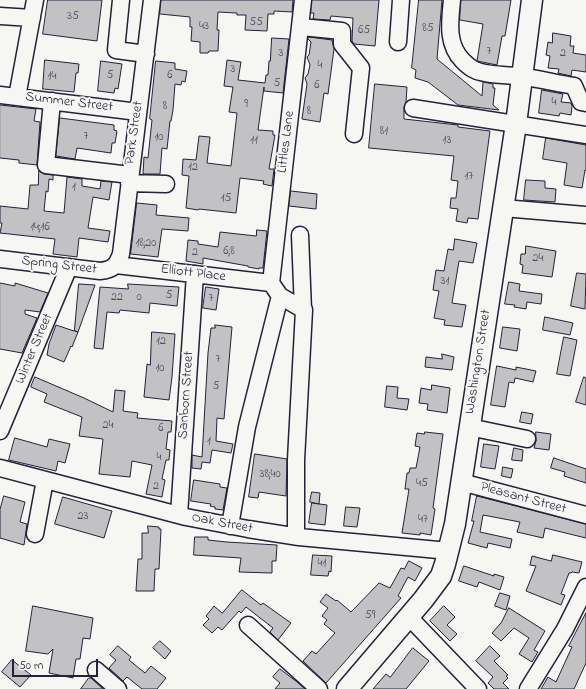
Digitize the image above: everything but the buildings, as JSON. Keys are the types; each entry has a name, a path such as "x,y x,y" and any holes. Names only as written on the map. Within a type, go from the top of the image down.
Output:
{"main road":[{"name":"Washington Street","path":"347,689 409,617 441,576 449,551 516,124 532,0"}],"street":[{"path":"17,97 35,0"},
{"path":"121,0 116,50 146,54"},
{"name":"Park Street","path":"116,265 121,254 152,0"},
{"name":"Littles Lane","path":"230,526 247,427 276,290 304,0"},
{"path":"398,42 401,0"},
{"path":"452,0 450,25 451,38 454,48 459,57 474,70 574,86 581,102 586,103"},
{"path":"0,16 32,18"},
{"path":"301,27 342,32 342,44 361,68 354,134"},
{"name":"Summer Street","path":"0,95 138,112"},
{"path":"52,101 46,165 166,184"},
{"path":"413,108 586,135"},
{"path":"503,208 586,215"},
{"path":"296,536 296,460 304,310 300,235"},
{"name":"Spring Street","path":"0,259 100,271 112,268 116,265"},
{"name":"Elliott Place","path":"116,265 195,274 276,290"},
{"name":"Winter Street","path":"0,431 70,267"},
{"name":"Sanborn Street","path":"179,515 195,274"},
{"path":"276,290 303,310"},
{"path":"469,427 527,439"},
{"name":"Oak Street","path":"0,468 179,515 230,526 296,536 449,551"},
{"path":"35,534 45,480"},
{"name":"Pleasant Street","path":"461,482 586,515"},
{"path":"528,689 565,629 586,587"},
{"path":"409,617 478,689"},
{"path":"248,625 319,689"},
{"path":"96,670 118,689"}]}
